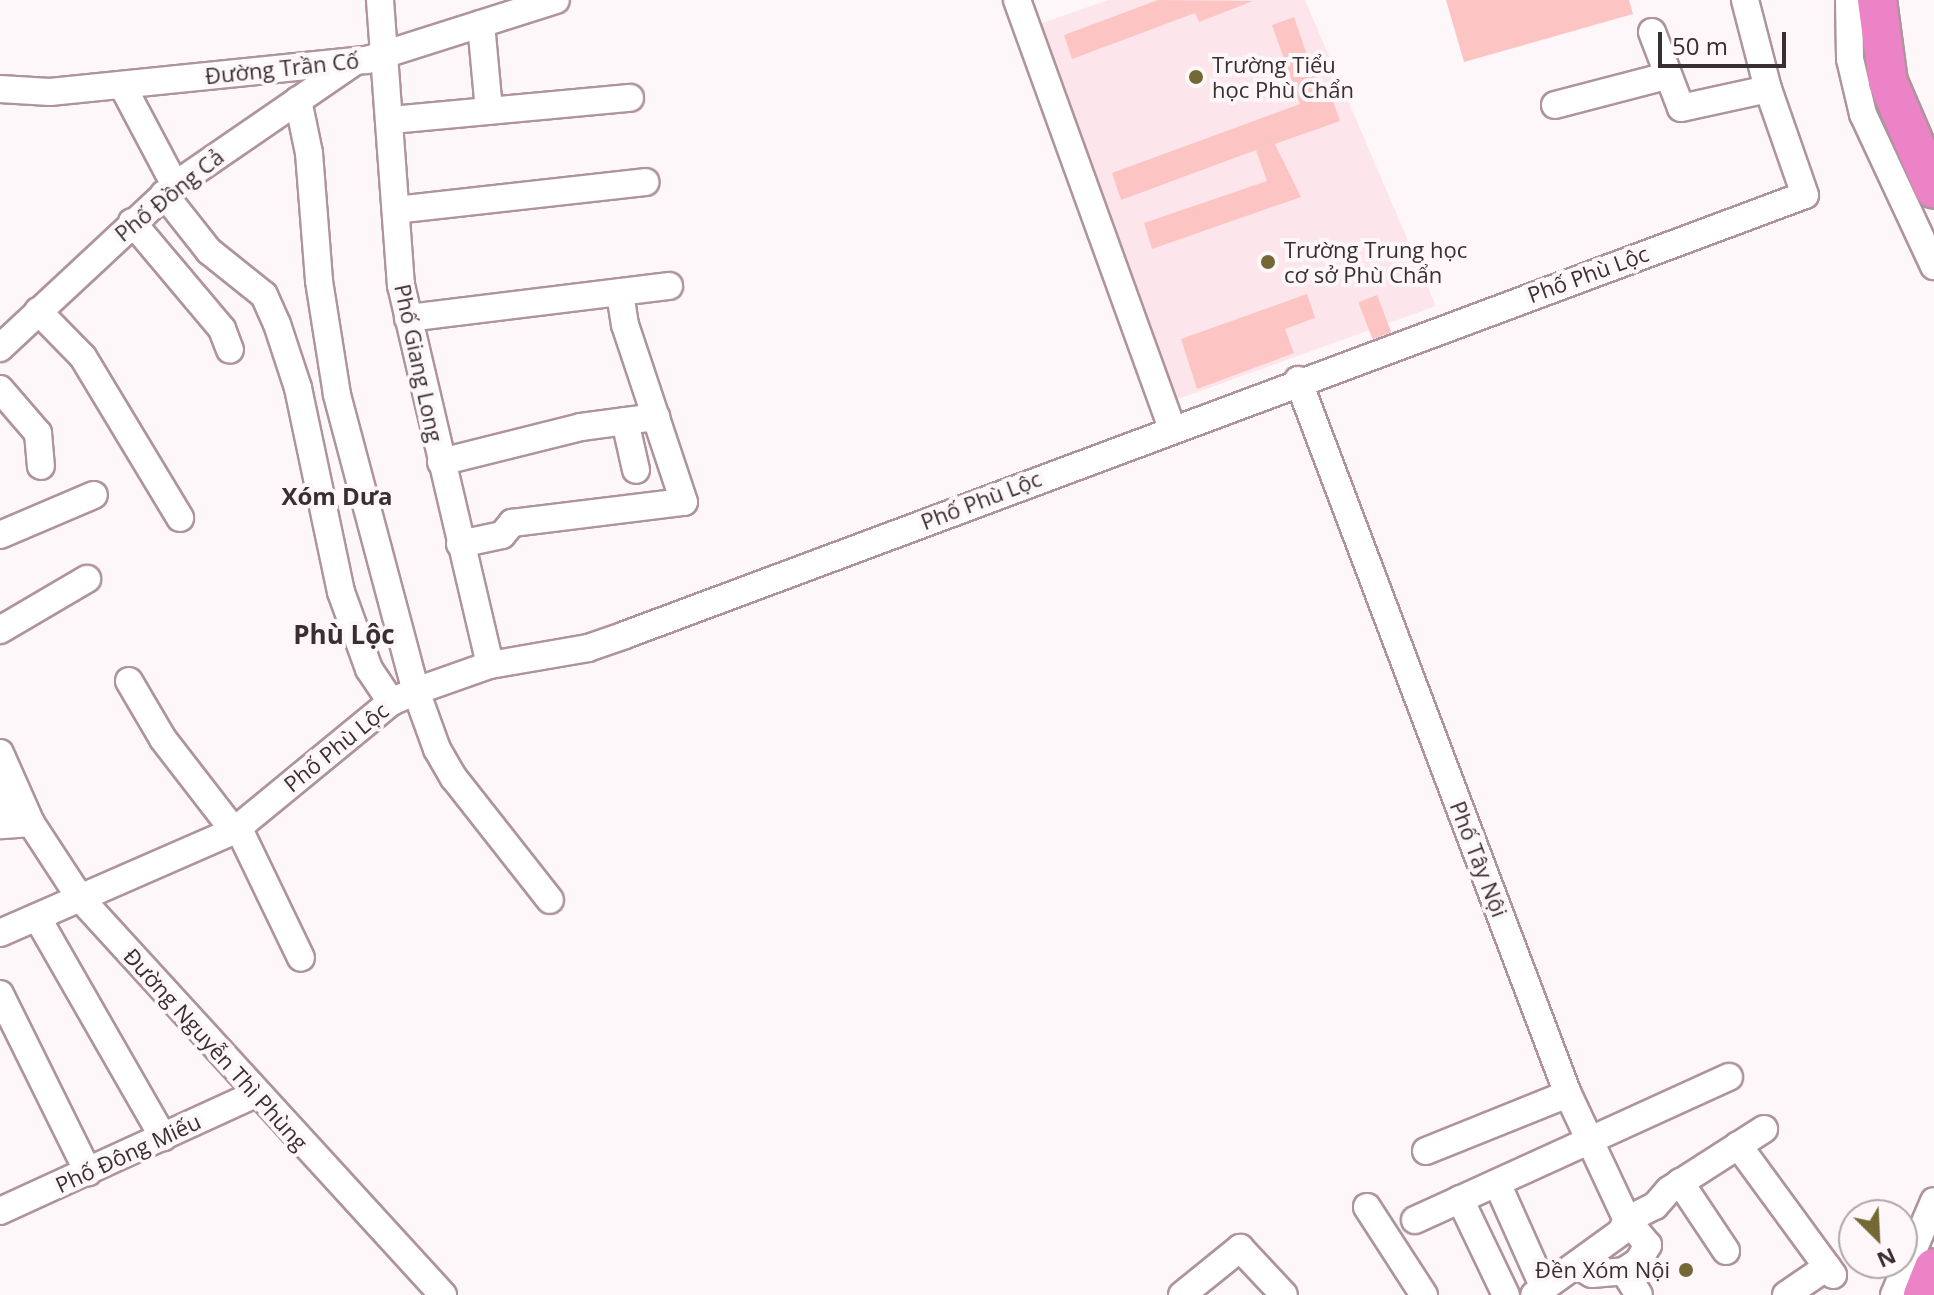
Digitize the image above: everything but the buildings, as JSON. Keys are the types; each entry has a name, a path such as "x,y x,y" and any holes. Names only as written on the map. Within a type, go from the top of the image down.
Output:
{"highway":[{"path":"1877,0 1888,82 1934,189"},
{"path":"1898,0 1901,55 1934,148"},
{"path":"1924,1295 1934,1268"},
{"path":"1924,1295 1934,1275"}],"street":[{"name":"Phố Giang Long","path":"380,0 382,55 391,120 396,210 408,318 490,665"},
{"name":"Đường Trần Cố","path":"0,89 50,92 354,61 556,0"},
{"path":"1017,0 1172,428"},
{"name":"Phố Phù Lộc","path":"0,933 236,829 391,702 416,691 490,665 588,648 1298,380 1805,195 1768,89 1745,0"},
{"path":"1849,0 1850,59 1863,114 1934,266"},
{"path":"481,24 489,111"},
{"path":"1652,32 1666,76 1684,109 1768,89"},
{"name":"Phố Đồng Cả","path":"0,348 132,222 170,190 354,61"},
{"path":"1555,105 1666,76"},
{"path":"122,85 170,190 209,251 264,295 277,324 298,388 341,592 369,669 391,702"},
{"path":"391,120 630,98"},
{"path":"298,100 309,153 319,281 337,395 416,691 437,749 454,778 550,900"},
{"path":"396,210 645,182"},
{"path":"132,222 222,329 230,350"},
{"path":"408,318 669,286"},
{"path":"460,544 502,535 512,523 684,502 625,325 620,292"},
{"path":"38,311 83,357 180,518"},
{"name":"Phố Tây Nội","path":"1298,380 1568,1094 1627,1220 1648,1245 1647,1253 1624,1271"},
{"path":"0,389 38,433 41,466"},
{"path":"441,462 625,421 656,417"},
{"path":"625,421 636,470"},
{"path":"0,535 94,495"},
{"path":"0,630 87,579"},
{"path":"129,681 163,739 236,829 301,958"},
{"path":"0,753 31,823 0,825"},
{"name":"Đường Nguyễn Thì Phùng","path":"0,794 31,823 80,898 255,1094 443,1295"},
{"path":"37,917 163,1137"},
{"path":"0,994 88,1172"},
{"path":"1415,1220 1729,1077"},
{"name":"Phố Đông Miếu","path":"0,1211 255,1094"},
{"path":"1426,1151 1568,1094"},
{"path":"1497,1183 1539,1291 1621,1232 1627,1220 1655,1206 1680,1182 1764,1129"},
{"path":"1738,1145 1830,1271 1786,1295"},
{"path":"1680,1182 1726,1251"},
{"path":"1460,1199 1506,1295"},
{"path":"1894,1295 1934,1201"},
{"path":"1367,1207 1424,1295"},
{"path":"1182,1295 1240,1248 1284,1295"},
{"path":"1577,1265 1592,1274 1624,1271 1639,1295"}],"shaded area":[{"path":"1108,0 1305,0 1436,306 1170,402 1037,25"}],"place":[{"name":"Trường Tiểu học Phù Chẩn","path":"1196,77"},
{"name":"Trường Trung học cơ sở Phù Chẩn","path":"1268,262"},
{"name":"Đền Xóm Nội","path":"1686,1270"}],"district":[{"name":"Xóm Dưa","path":"337,496"},
{"name":"Phù Lộc","path":"344,635"}]}
